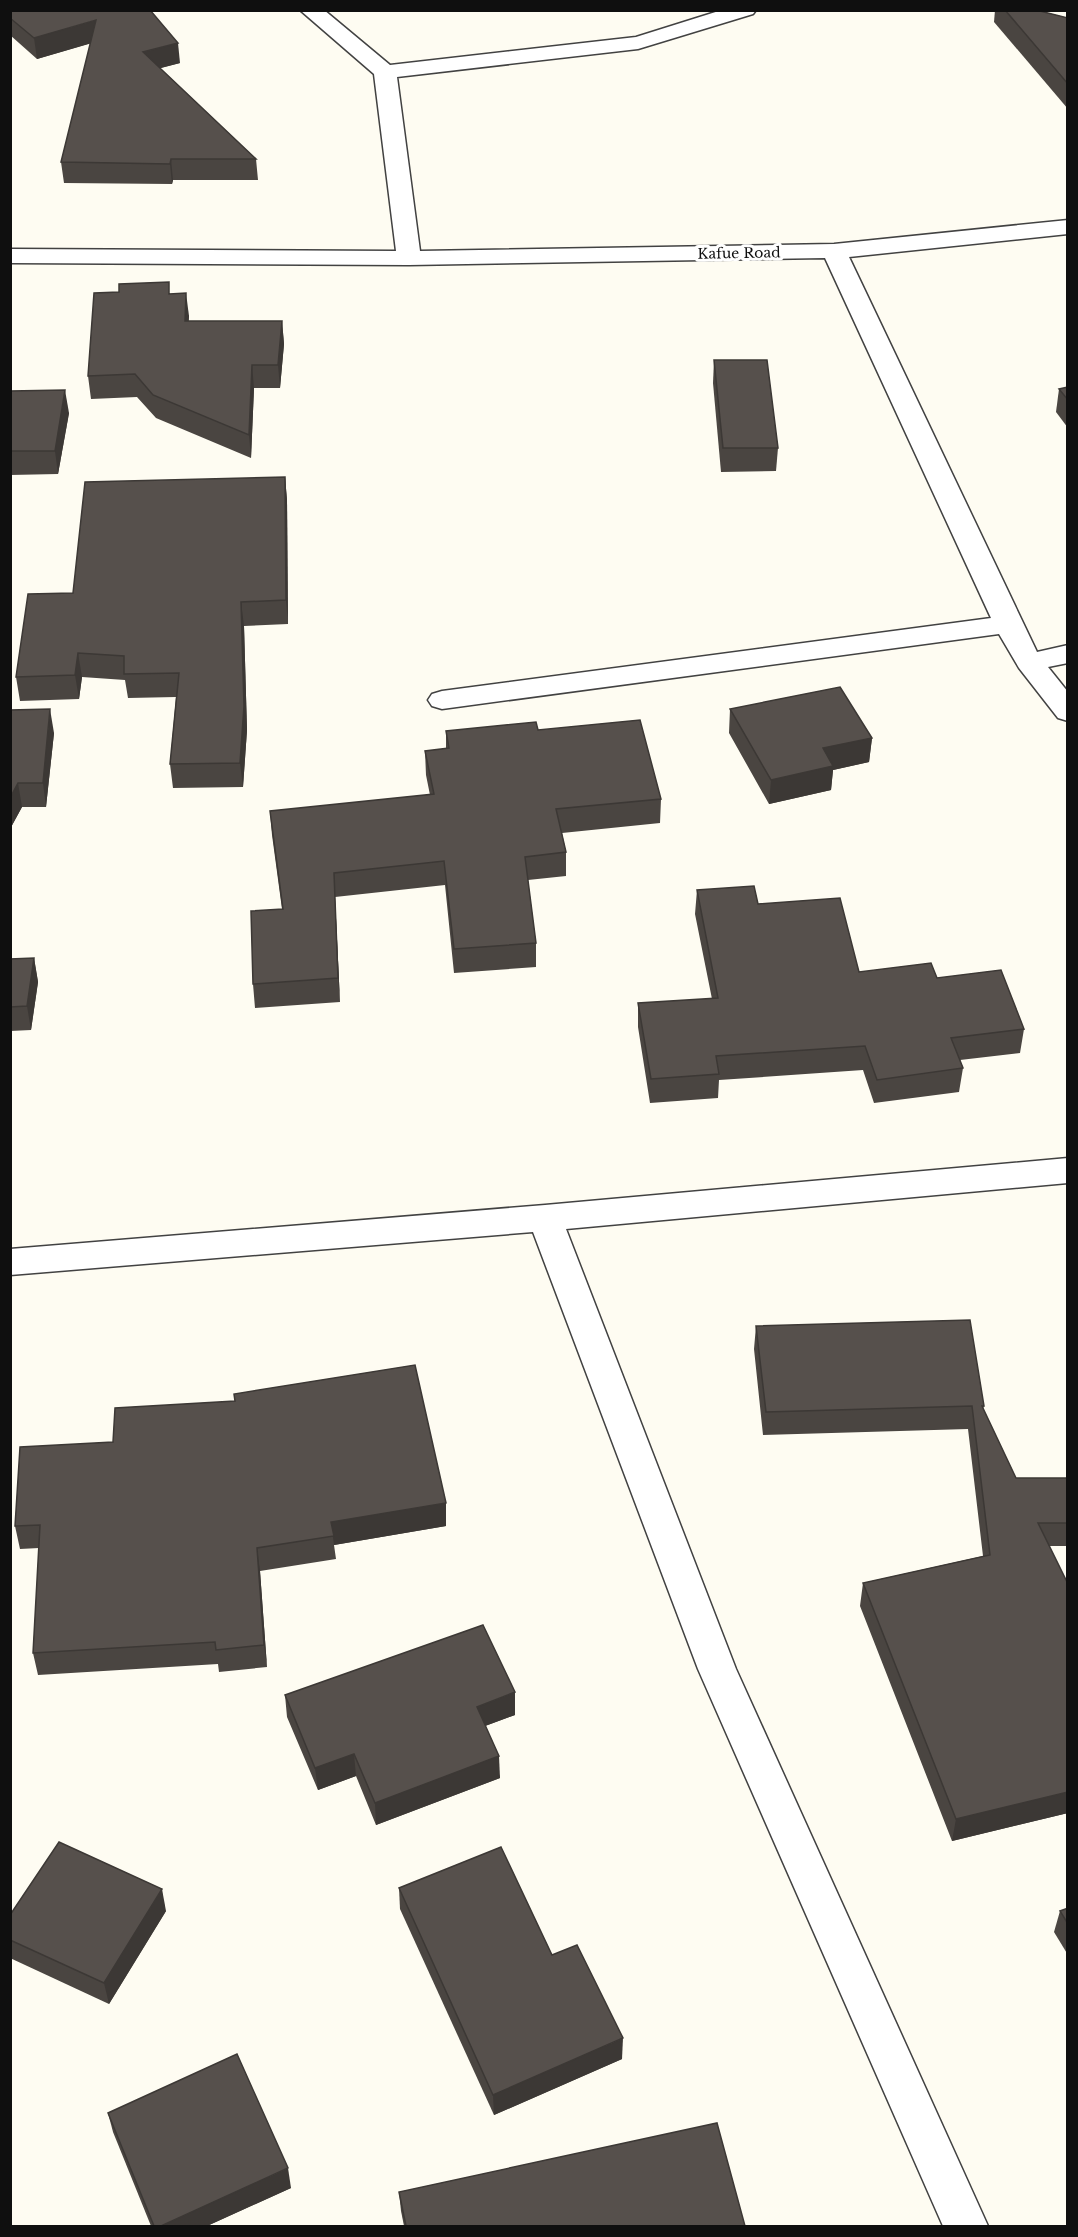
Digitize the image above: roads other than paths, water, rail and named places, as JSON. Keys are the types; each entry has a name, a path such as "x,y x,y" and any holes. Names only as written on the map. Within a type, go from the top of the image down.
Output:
{"street":[{"path":"310,10 385,72 409,258"},
{"path":"385,72 638,43 746,10"},
{"name":"Kafue Road","path":"10,256 409,258 834,251 1068,227"},
{"path":"834,251 1008,624 1029,662 1068,712"},
{"path":"442,700 1008,624"},
{"path":"1029,662 1068,654"},
{"path":"10,1262 545,1218 1068,1170"},
{"path":"545,1218 717,1669 966,2226"}]}
